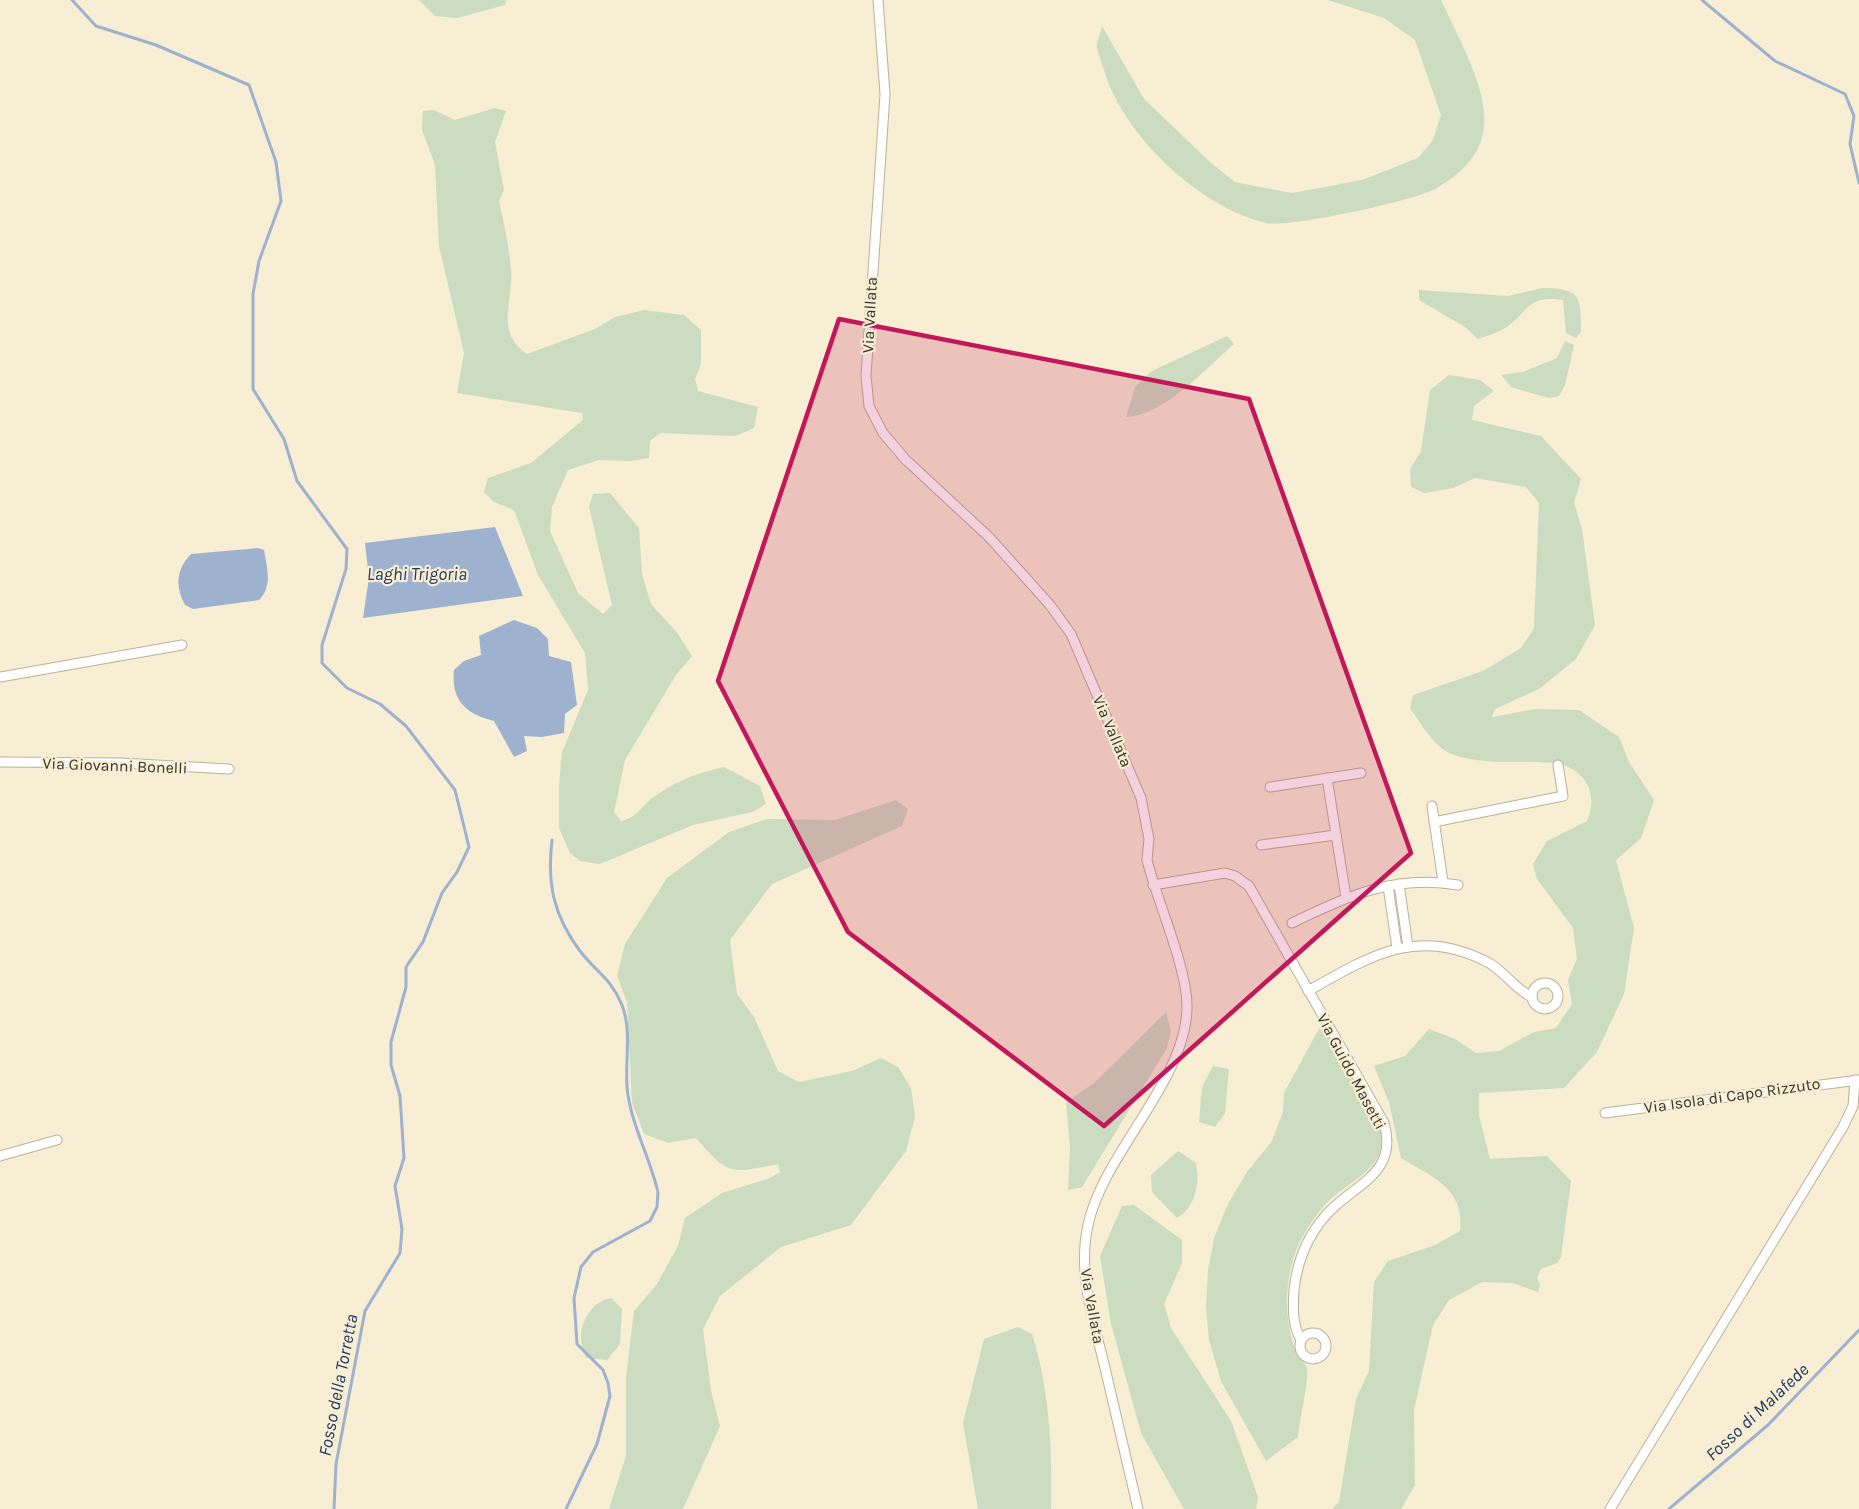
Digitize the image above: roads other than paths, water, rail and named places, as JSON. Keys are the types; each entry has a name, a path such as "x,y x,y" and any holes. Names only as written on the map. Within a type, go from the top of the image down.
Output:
{"street":[{"name":"Via Vallata","path":"878,0 885,94 866,376 871,414 882,433 905,459 989,537 1066,626 1138,791 1147,823 1147,860 1187,1001 1184,1030 1176,1058 1112,1169 1092,1211 1088,1225 1086,1288 1138,1509"},
{"path":"0,678 182,645"},
{"name":"Via Giovanni Bonelli","path":"0,762 120,763 229,769"},
{"path":"1434,822 1563,796 1558,765"},
{"path":"1270,787 1360,773"},
{"path":"1328,778 1346,897"},
{"path":"1432,806 1443,882"},
{"path":"1261,845 1336,835"},
{"name":"Via Guido Masetti","path":"1153,885 1225,873 1243,880 1257,899 1381,1117 1387,1143 1379,1170 1327,1214 1305,1247 1296,1275 1294,1294 1295,1323 1301,1340"},
{"path":"1292,923 1346,897 1388,886 1443,882 1458,885"},
{"path":"1399,884 1408,947"},
{"path":"1388,886 1397,948"},
{"path":"1308,991 1372,956 1408,947 1445,949 1481,959 1498,968 1524,993 1532,997"},
{"path":"1610,1509 1843,1127 1853,1106 1857,1080"},
{"name":"Via Isola di Capo Rizzuto","path":"1605,1113 1819,1083 1857,1080"},
{"path":"0,1156 57,1140"}],"water":[{"name":"Laghi Trigoria","path":"495,527 523,596 363,618 369,578 365,543"},
{"path":"258,548 264,550 268,576 266,589 259,600 193,609 185,605 180,591 179,578 182,566 191,554"},
{"path":"514,620 537,628 548,639 549,656 571,662 577,705 565,714 564,733 542,737 524,736 527,751 514,757 494,721 475,714 462,704 455,690 454,670 464,661 481,655 479,636"}],"waterway":[{"name":"Fosso della Torretta","path":"72,0 96,26 156,45 249,85 276,162 281,201 259,261 253,294 253,389 284,439 297,481 347,549 346,569 322,645 322,663 347,688 380,704 406,726 455,790 469,847 457,872 442,893 423,942 406,967 406,987 391,1042 391,1065 400,1096 404,1158 395,1186 402,1229 400,1253 365,1311 336,1464 334,1509"},
{"name":"Fosso di Malafede","path":"1702,0 1775,61 1845,94 1854,116 1850,144 1859,183"},
{"path":"552,840 550,870 558,911 571,938 613,988 622,1005 627,1025 629,1100 658,1192 657,1207 650,1221 593,1252 581,1267 574,1298 577,1344 603,1370 610,1396 597,1444 566,1509"},
{"name":"Fosso di Malafede","path":"1669,1509 1768,1425 1859,1330"}]}
